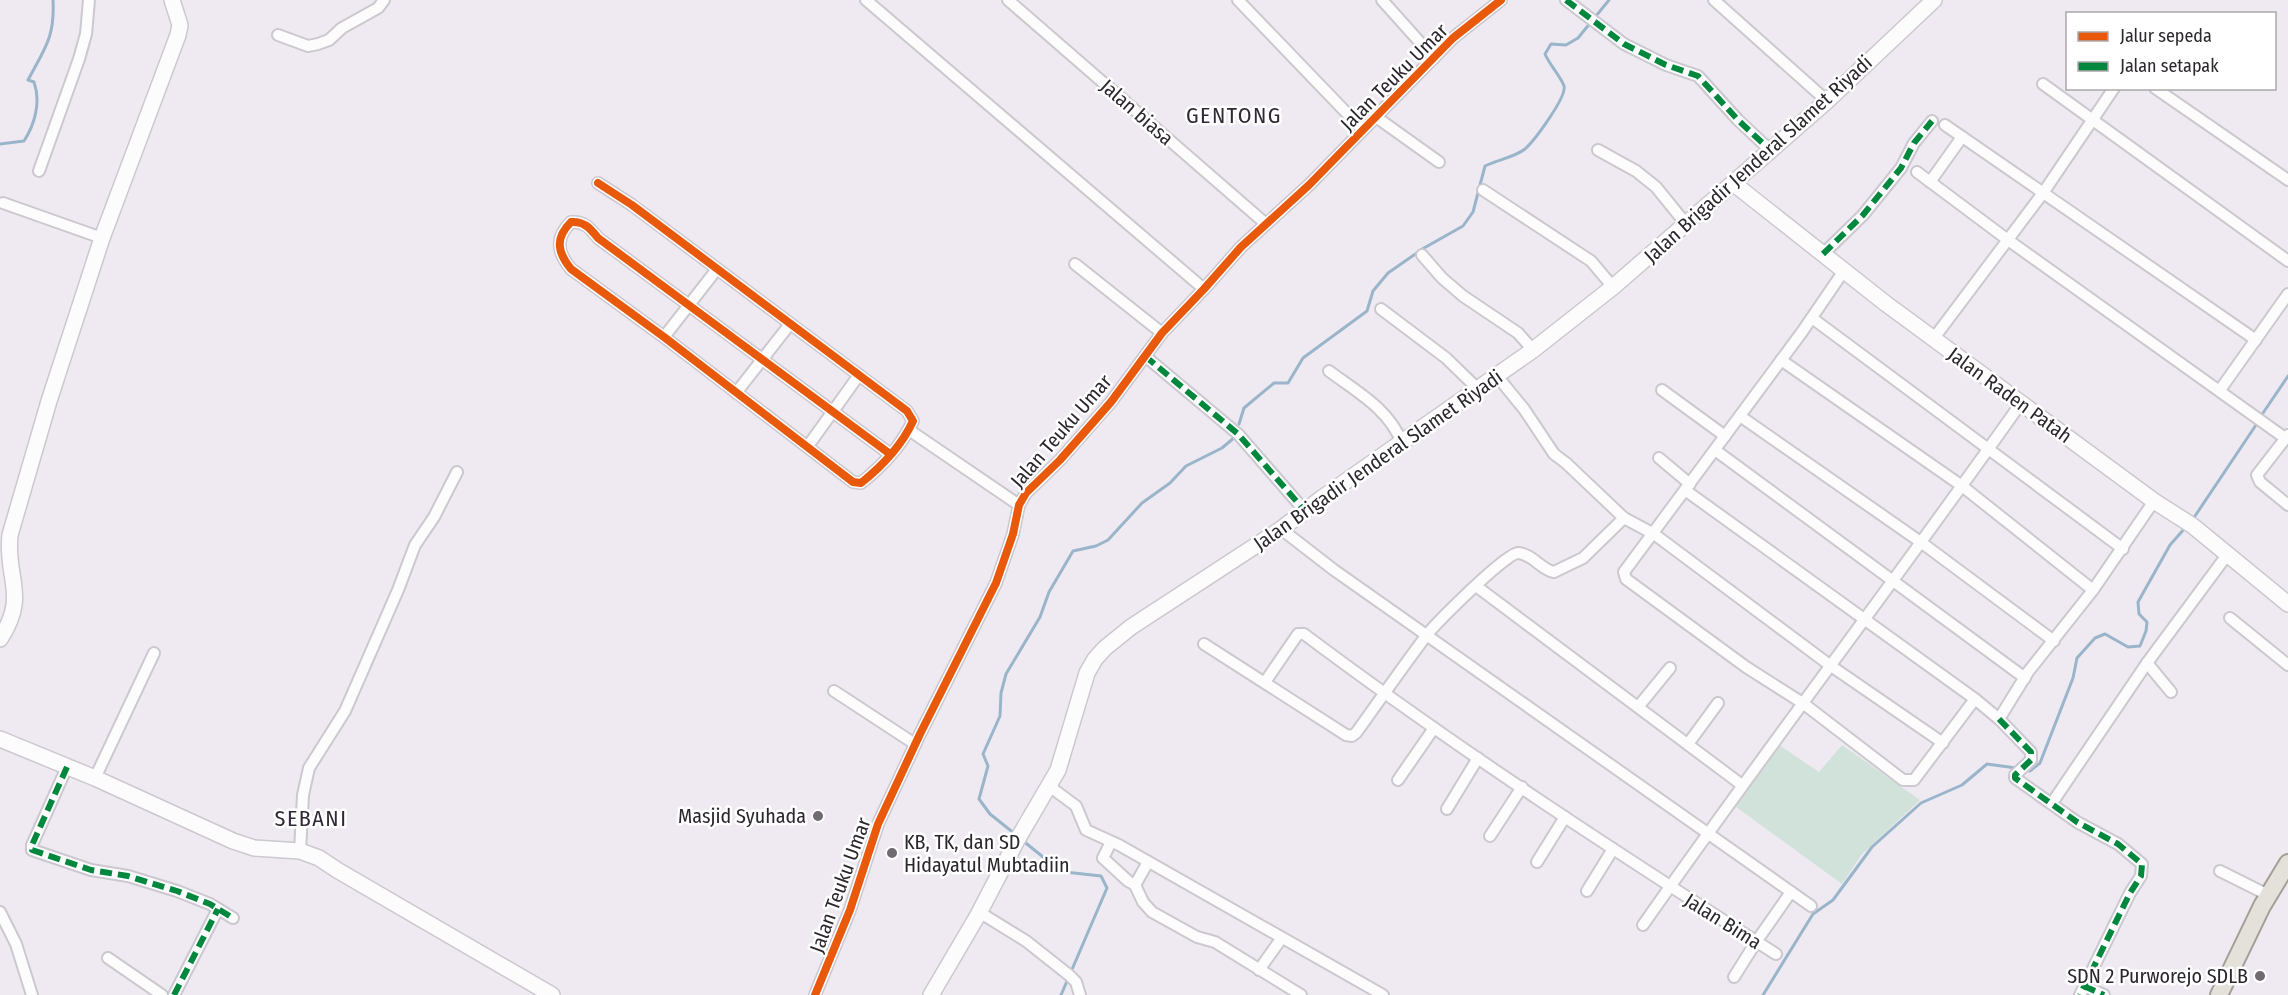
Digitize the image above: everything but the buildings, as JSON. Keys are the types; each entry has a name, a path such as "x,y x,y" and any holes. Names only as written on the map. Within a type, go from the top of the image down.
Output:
{"main road":[{"path":"0,639 14,613 16,595 10,557 10,535 49,401 102,238 178,35 179,17 172,0"},
{"name":"Jalan Brigadir Jenderal Slamet Riyadi","path":"931,995 980,912 1062,760 1082,686 1095,659 1131,627 1281,529 1533,350 1613,287 1827,101 1934,0"},
{"name":"Jalan Raden Patah","path":"1733,183 1843,272 2154,501 2188,523 2288,604"},
{"path":"0,739 95,778 232,841 254,848 300,851 319,858 346,876 552,995"},
{"path":"2218,995 2268,895 2288,863"}],"street":[{"path":"39,171 79,59 86,34 89,0"},
{"path":"278,35 308,46 318,44 329,40 342,28 378,8 384,0"},
{"path":"866,0 1204,289"},
{"name":"Jalan biasa","path":"1008,0 1266,224"},
{"path":"1238,0 1363,130"},
{"path":"1382,0 1434,58"},
{"name":"Jalan Teuku Umar","path":"815,995 850,910 878,824 915,744 996,583 1013,534 1019,505 1033,484 1060,460 1111,402 1162,333 1234,254 1310,185 1454,38 1501,0"},
{"path":"1566,0 1639,52 1666,65 1698,76 1738,120 1770,150"},
{"path":"1714,0 1827,101"},
{"path":"2043,84 2288,261"},
{"path":"1934,338 2043,193 2113,90"},
{"path":"2158,90 2288,180"},
{"path":"1376,117 1439,162"},
{"path":"1823,254 1869,207 1901,168 1914,143 1932,122"},
{"path":"1945,125 2256,340"},
{"path":"1930,182 1962,137"},
{"path":"1598,150 1636,171 1656,187 1686,224"},
{"path":"1917,172 2261,421 2287,436 2257,475 2260,482 2288,505"},
{"path":"598,183 632,205 907,411 913,421 909,430 878,470 861,483 853,482 571,268 560,254 558,245 571,222 579,222 586,224 598,238 890,454"},
{"path":"1482,190 1591,261 1613,287"},
{"path":"3,203 102,238"},
{"path":"1422,255 1442,278 1463,296 1518,333 1533,350"},
{"path":"1075,264 1162,333"},
{"path":"664,337 717,269"},
{"path":"1843,272 1812,318 1624,572 1626,579 1746,667 1804,704 1903,780 1914,780 1975,699"},
{"path":"2220,390 2288,294"},
{"path":"1382,309 1446,358 1479,390"},
{"path":"1812,318 2123,549"},
{"path":"736,393 790,324"},
{"path":"1145,356 1238,434 1305,511"},
{"path":"1781,360 1962,486 2093,590"},
{"path":"1329,371 1373,403 1396,427 1402,443"},
{"path":"808,446 859,375"},
{"path":"1497,376 1524,409 1554,454 1624,518 1654,534 1831,666 1943,743"},
{"path":"1662,390 1725,436"},
{"path":"1643,925 1742,785 1922,543 2021,403"},
{"path":"1740,416 1922,543 2054,642"},
{"path":"909,430 1019,505"},
{"path":"1715,450 2025,678"},
{"path":"1659,458 1688,487 1999,719 2031,752 2031,760 2018,771 2020,782 2077,822 2118,844 2139,860 2143,869 2141,876 2130,893 2082,990 2104,995"},
{"path":"300,851 302,804 309,768 348,703 398,590 415,545 434,517 457,472"},
{"path":"1999,719 2025,678 2123,549 2154,501"},
{"path":"1204,644 1346,735 1352,736 1427,635 1512,554 1518,553 1531,558 1549,571 1559,571 1583,558 1624,518"},
{"path":"1281,529 1334,570 1811,906"},
{"path":"2052,803 2147,663 2228,555"},
{"path":"1476,586 1742,785"},
{"path":"2230,618 2288,665"},
{"name":"Jalan Bima","path":"1264,682 1301,633 1384,694 1565,817 1776,954"},
{"path":"95,778 154,653"},
{"path":"2147,663 2171,692"},
{"path":"1638,707 1670,668"},
{"path":"834,691 915,744"},
{"path":"1688,744 1718,703"},
{"path":"1398,780 1434,728"},
{"path":"1447,809 1478,758"},
{"path":"67,767 32,845 32,850 91,870 128,876 177,891 233,918"},
{"path":"1049,786 1076,806 1086,830 1148,862 1382,995"},
{"path":"1490,836 1522,787"},
{"path":"1537,862 1565,817"},
{"path":"1111,842 1103,858 1135,885 1143,902 1152,912 1197,937 1215,942 1301,995"},
{"path":"1587,891 1613,849"},
{"path":"1135,885 1148,862"},
{"path":"2220,871 2268,895"},
{"path":"1734,977 1791,892"},
{"path":"174,995 218,909"},
{"path":"0,912 16,944 32,995"},
{"path":"980,912 1026,941 1062,970 1076,982 1080,995"},
{"path":"1259,970 1281,939"},
{"path":"108,958 162,995"}],"green space":[{"path":"1779,745 1819,772 1842,745 1920,800 1862,854 1842,884 1732,804"}],"waterway":[{"path":"0,144 24,141 31,127 36,113 37,97 34,82 28,80 48,42 52,24 53,0"},
{"path":"1239,424 1244,408 1274,383 1288,383 1303,358 1367,311 1373,291 1388,273 1424,248 1463,226 1473,212 1485,166 1525,149 1542,128 1564,92 1564,86 1545,54 1551,44 1566,45 1578,38 1609,0"},
{"path":"2261,416 2288,376"},
{"path":"2193,519 2258,422"},
{"path":"1015,834 990,814 979,799 988,766 983,754 1000,716 1001,693 1006,674 1040,617 1049,592 1073,551 1096,546 1108,540 1142,503 1170,483 1186,466 1222,448 1235,437"},
{"path":"2026,770 2030,771 2040,763 2073,678 2077,658 2095,638 2105,634 2128,647 2140,646 2147,622 2139,614 2138,602 2170,545 2185,528"},
{"path":"1763,995 1813,914 1833,900 1872,847 1921,803 1962,785 1987,764 2016,768"},
{"path":"1022,840 1058,869 1065,872 1101,876 1107,888 1061,995"}],"marked path":[{"path":"1566,0 1624,44 1666,65 1698,76 1738,120 1770,150"},
{"path":"1823,254 1863,215 1901,168 1914,143 1932,121"},
{"path":"1145,356 1238,434 1305,511"},
{"path":"1999,719 2031,752 2031,760 2015,775 2015,778 2077,822 2118,844 2142,864 2141,876 2130,893 2080,995"},
{"path":"67,767 32,845 32,850 91,870 128,876 177,891 210,904 233,918"},
{"path":"174,995 218,909"},
{"path":"2084,986 2104,995"}],"cycle path":[{"path":"815,995 850,910 878,824 920,734 996,583 1013,534 1019,505 1026,493 1060,460 1111,402 1162,333 1241,247 1309,185 1453,38 1501,0"},
{"path":"598,183 632,205 907,411 913,421 903,439 883,463 861,483 853,482 571,269 563,257 560,239 571,222 576,222 586,226 598,238 890,454"}],"place":[{"name":"Masjid Syuhada","path":"818,816"},
{"name":"KB, TK, dan SD Hidayatul Mubtadiin","path":"892,853"},
{"name":"SDN 2 Purworejo SDLB","path":"2260,976"}],"district":[{"name":"GENTONG","path":"1234,115"},
{"name":"SEBANI","path":"311,818"}]}
